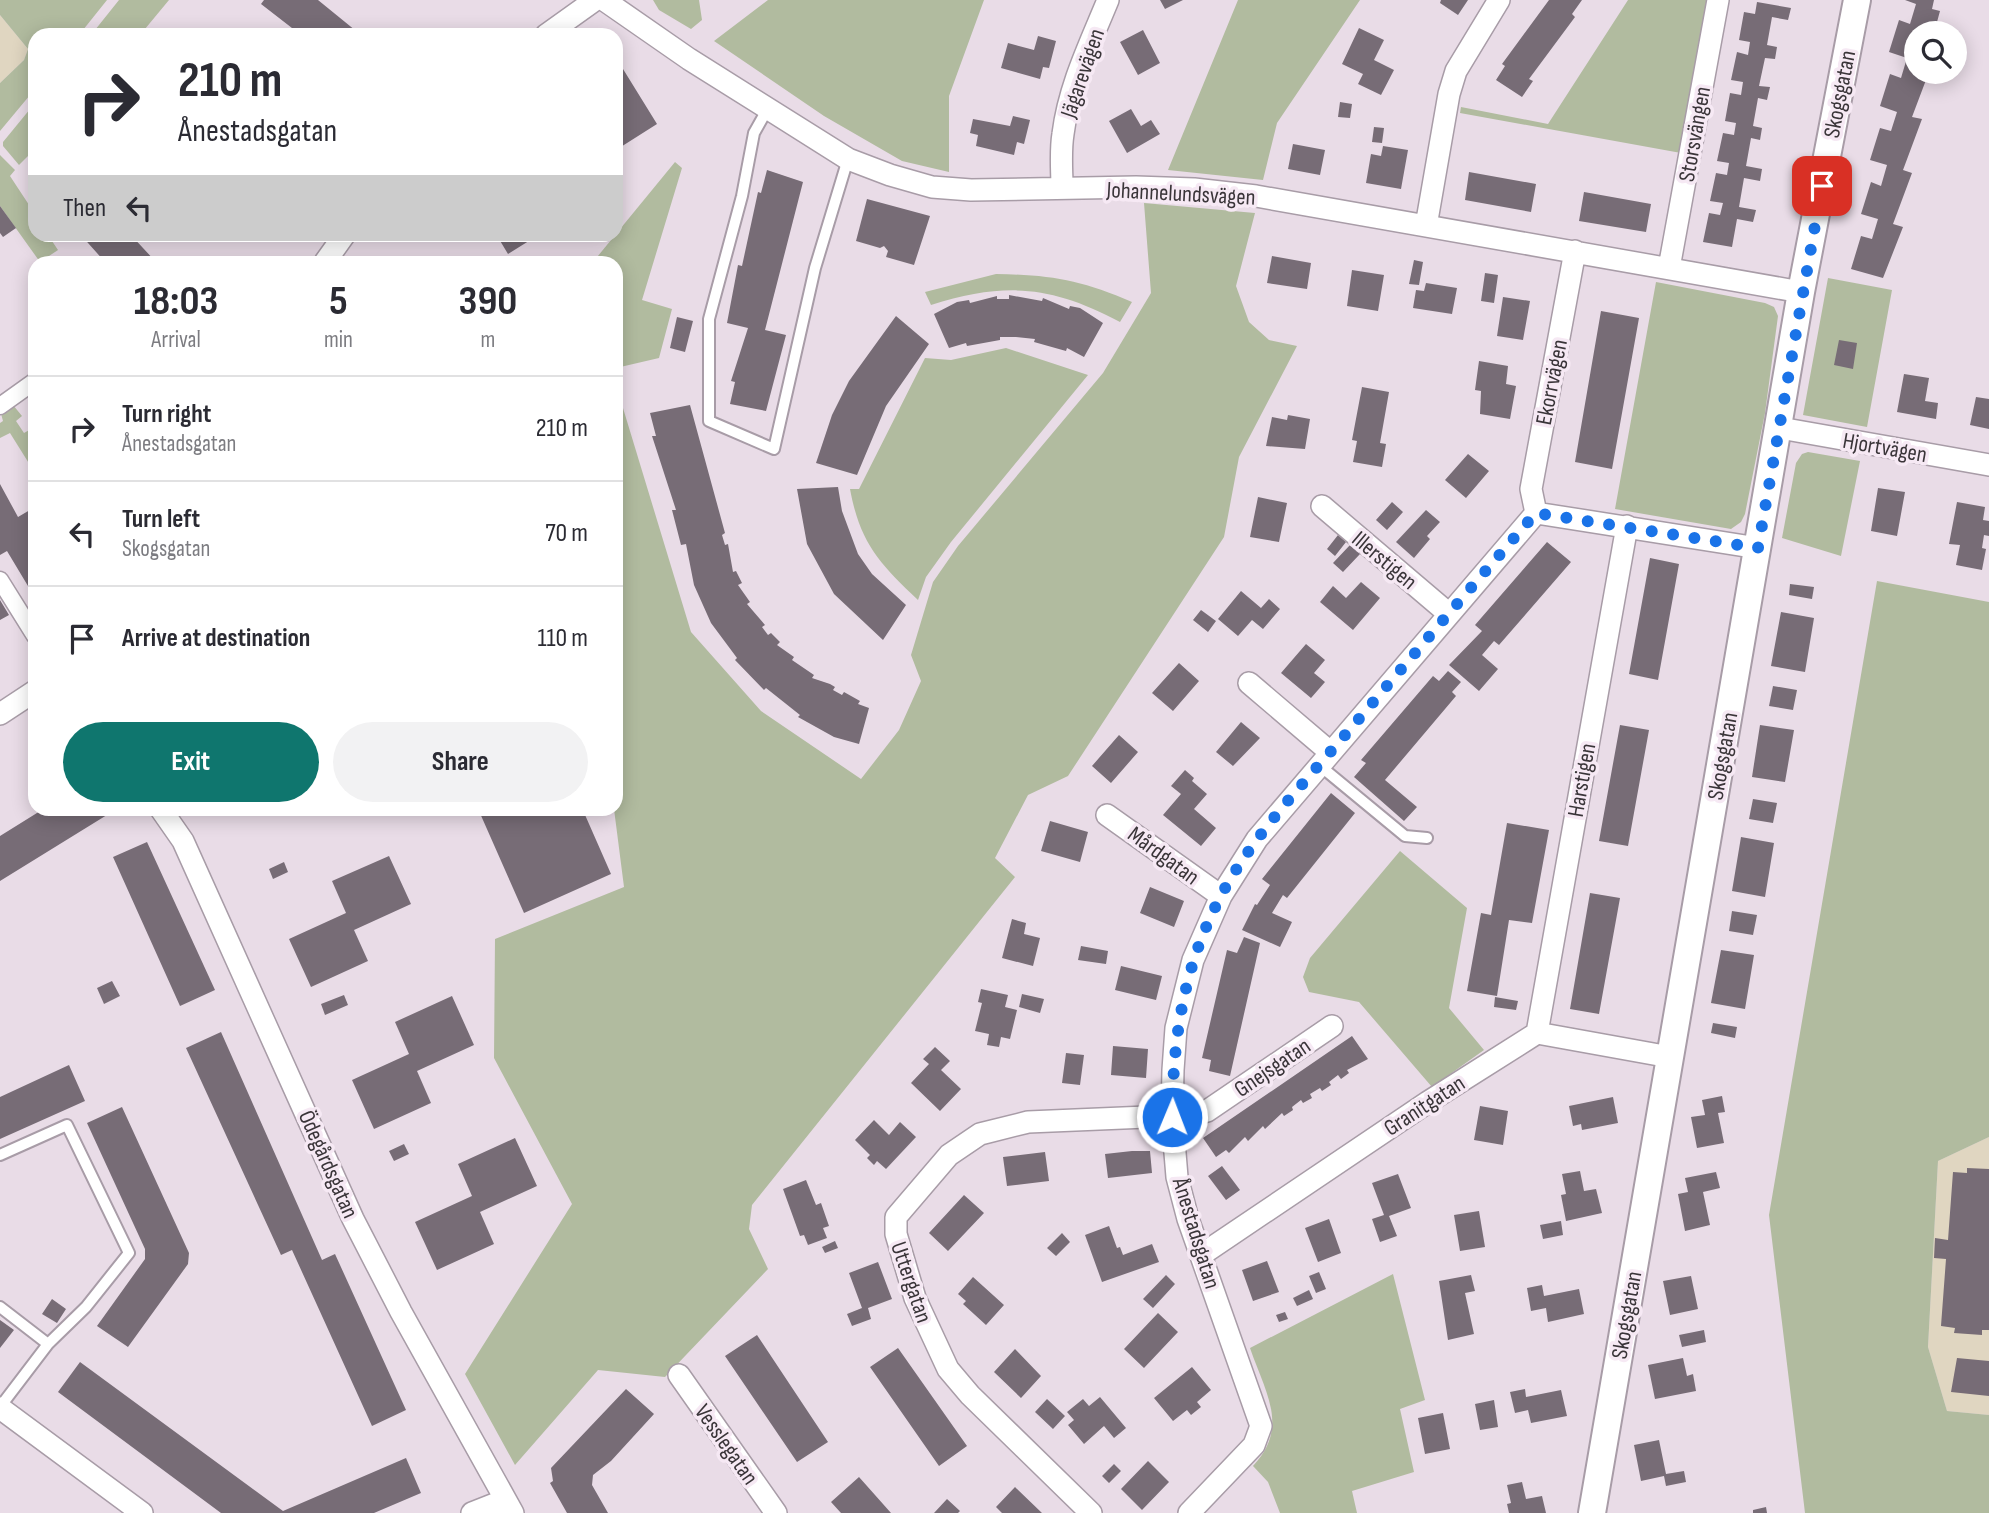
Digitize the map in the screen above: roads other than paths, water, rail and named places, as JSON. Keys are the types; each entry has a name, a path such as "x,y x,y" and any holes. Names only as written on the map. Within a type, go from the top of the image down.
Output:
{"street":[{"path":"557,28 595,0"},
{"name":"Johannelundsvägen","path":"604,0 767,110 848,159 890,176 932,187 971,190 1194,188 1256,196 1801,292"},
{"name":"Jägarevägen","path":"1062,188 1062,136 1068,107 1078,71 1108,0"},
{"path":"1426,226 1449,94 1456,71 1499,0"},
{"name":"Storsvängen","path":"1669,268 1718,0"},
{"name":"Skogsgatan","path":"1592,1513 1780,428 1801,292 1857,0"},
{"name":"Ekorrvägen","path":"1536,513 1531,489 1575,251"},
{"path":"0,406 28,386"},
{"name":"Hjortvägen","path":"1780,428 1989,465"},
{"name":"Illerstigen","path":"1322,506 1449,614"},
{"path":"1536,513 1758,548"},
{"name":"Ånestadsgatan","path":"1189,1513 1254,1445 1261,1426 1200,1255 1177,1177 1172,1117 1177,1028 1183,994 1200,942 1221,896 1257,839 1536,513"},
{"name":"Harstigen","path":"1537,1033 1627,526"},
{"path":"0,580 28,625"},
{"path":"1249,683 1324,759"},
{"path":"0,714 28,696"},
{"name":"Mårdgatan","path":"1107,815 1221,896"},
{"name":"Ödegårdsgatan","path":"166,816 183,841 353,1219 509,1506"},
{"name":"Gnejsgatan","path":"1172,1117 1207,1111 1332,1026"},
{"path":"1537,1033 1670,1057"},
{"name":"Granitgatan","path":"1200,1255 1537,1033"},
{"name":"Uttergatan","path":"1091,1513 970,1395 948,1369 915,1298 895,1234 896,1217 949,1155 980,1133 1028,1122 1172,1117"},
{"name":"Vesslegatan","path":"679,1375 776,1513"},
{"path":"0,1408 142,1513"},
{"path":"472,1513 509,1506"}],"lane":[{"path":"767,110 754,133 742,196 709,319 709,421 774,449 815,268 848,159"},
{"path":"1324,759 1405,836 1427,838"},
{"path":"0,1155 67,1125 129,1253 86,1307 48,1344 0,1408"},
{"path":"0,1307 48,1344"}]}
